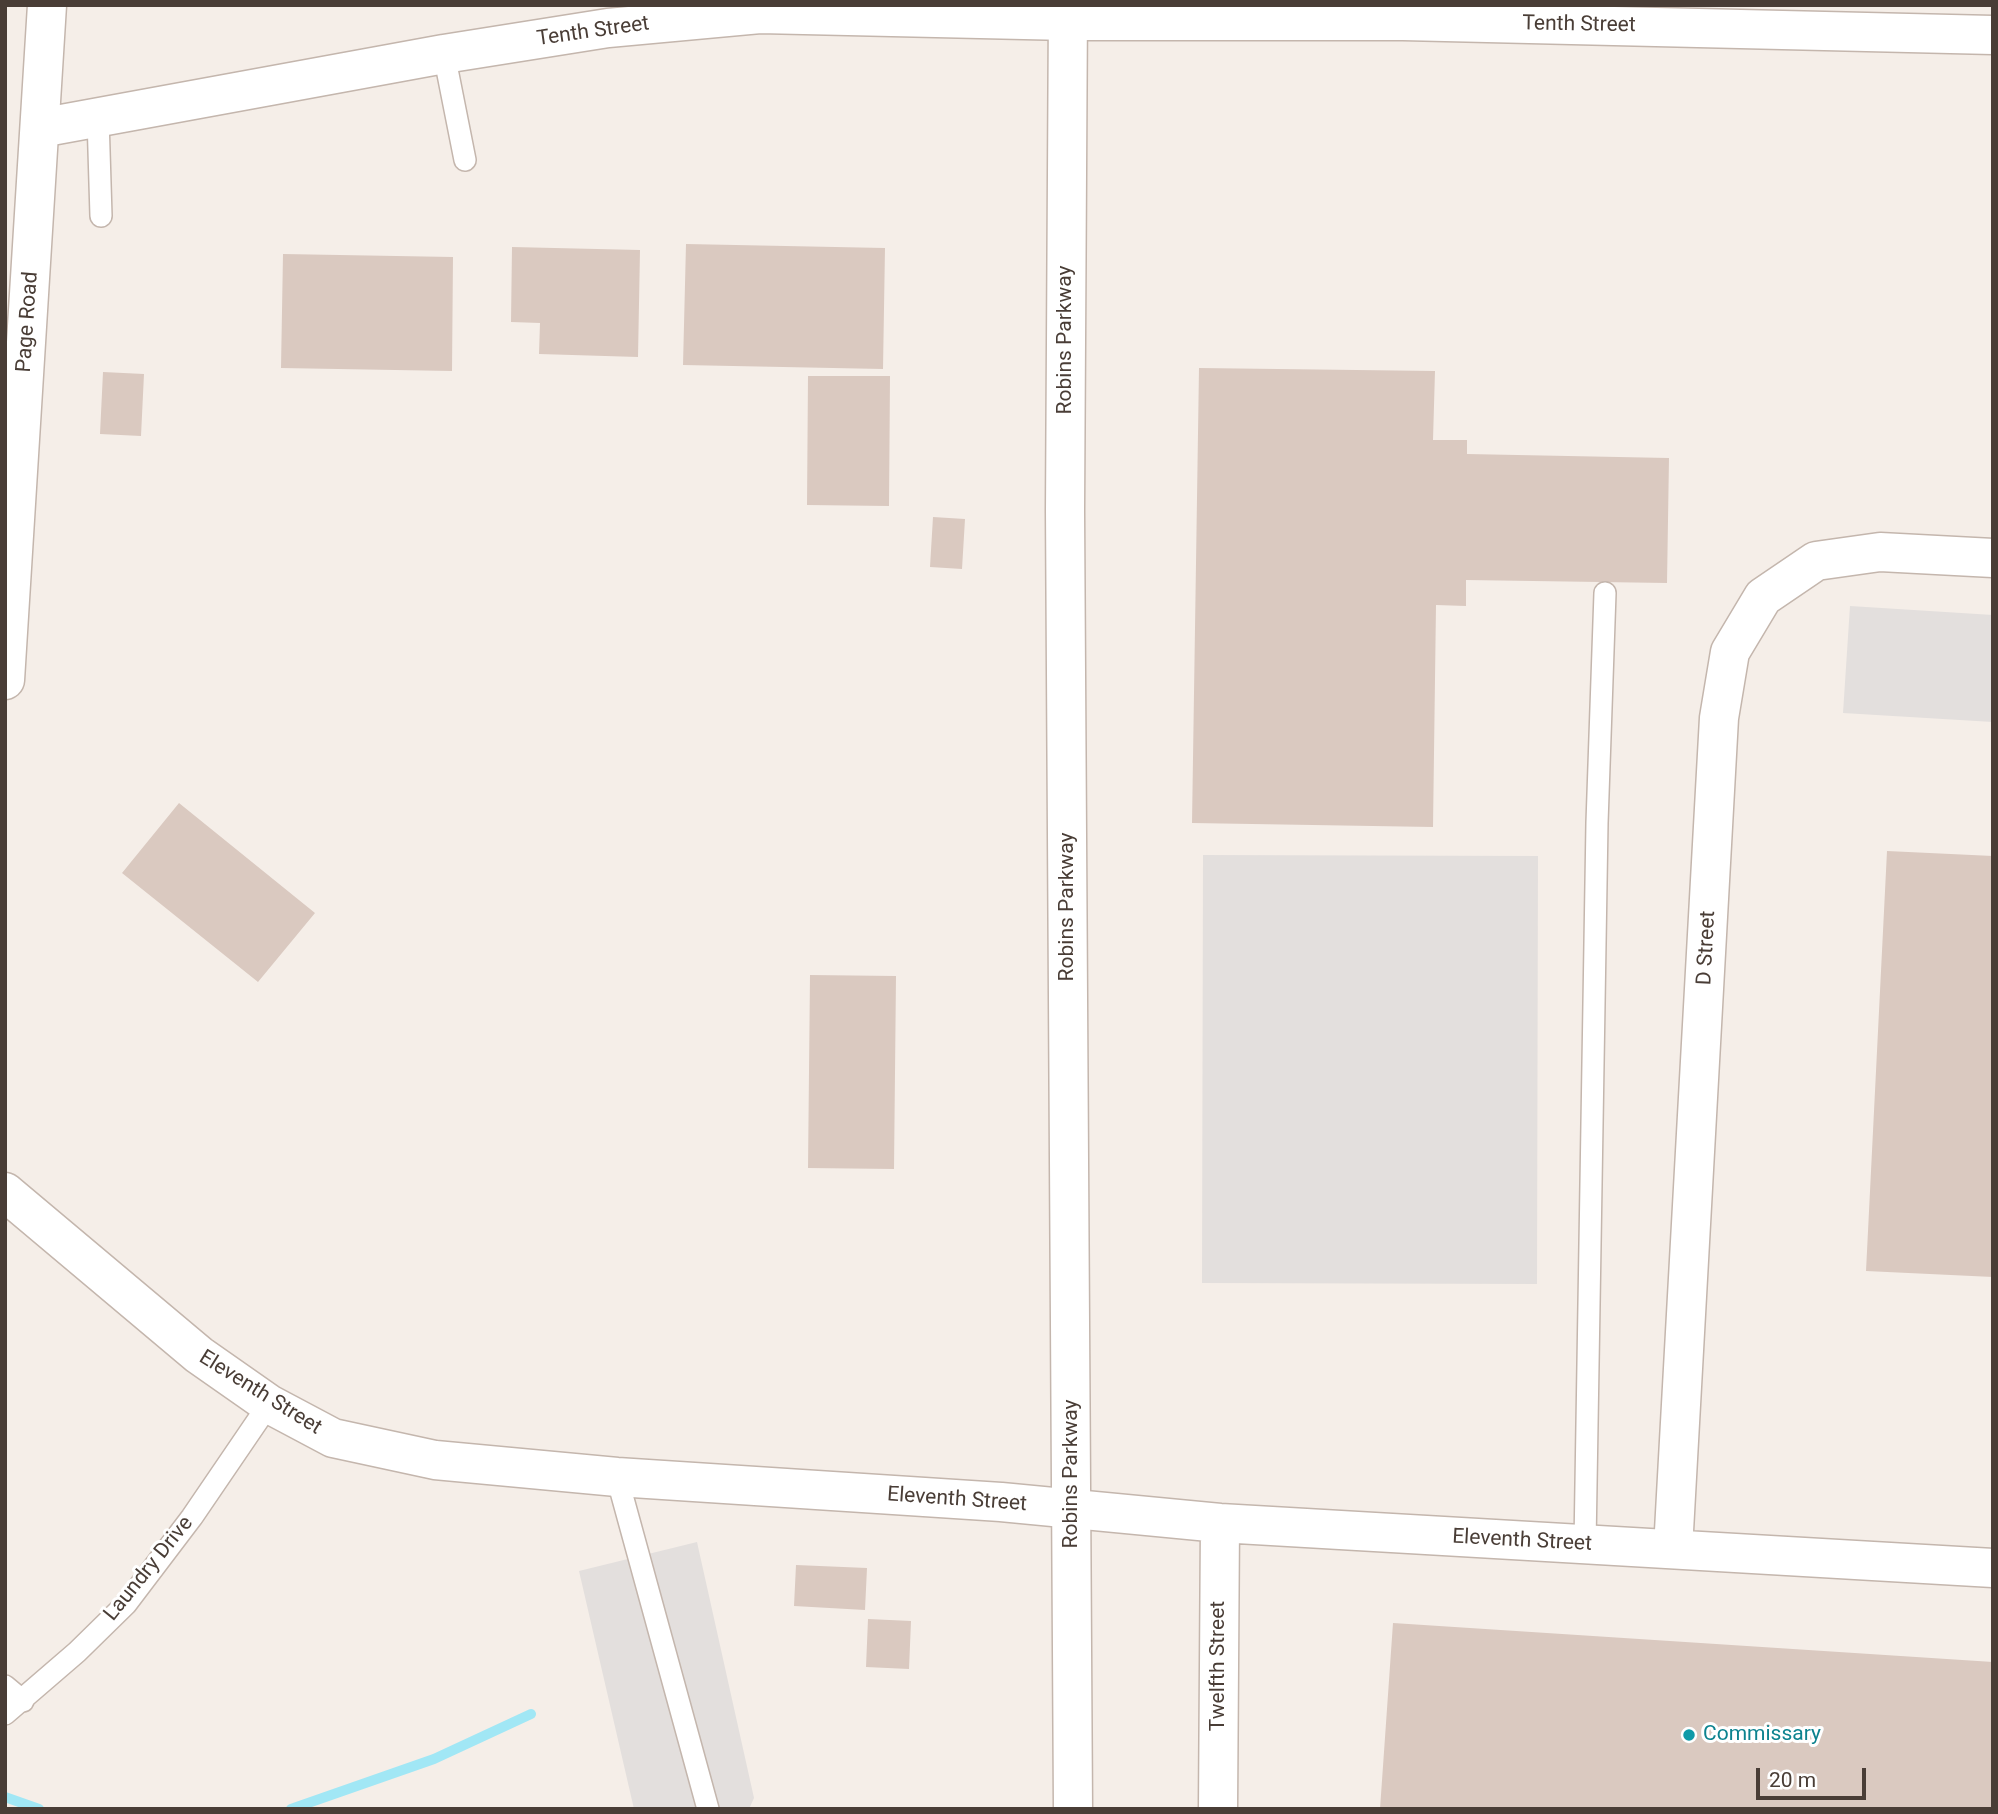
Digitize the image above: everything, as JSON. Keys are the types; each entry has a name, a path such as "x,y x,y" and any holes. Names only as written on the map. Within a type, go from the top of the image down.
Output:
{"street":[{"name":"Page Road","path":"5,680 47,5"},
{"name":"Tenth Street","path":"40,128 444,54 608,28 760,14 1068,13 1403,21 1578,15 1993,34"},
{"name":"Robins Parkway","path":"1068,13 1065,510 1073,1809"},
{"name":"D Street","path":"1673,1549 1719,718 1730,652 1763,597 1816,561 1880,552 1993,558"},
{"name":"Eleventh Street","path":"5,1192 199,1355 269,1404 332,1438 435,1460 617,1477 1001,1502 1220,1523 1993,1568"},
{"name":"Twelfth Street","path":"1218,1809 1220,1523"}],"lane":[{"path":"444,54 465,160"},
{"path":"98,118 102,216"},
{"path":"1585,1544 1597,836 1605,593"},
{"name":"Laundry Drive","path":"5,1714 23,1701 125,1604 192,1517 269,1404"},
{"path":"617,1477 708,1809"},
{"path":"5,1686 23,1701"}],"shaded area":[{"path":"1850,606 1993,615 1993,722 1843,713"},
{"path":"1203,855 1538,856 1537,1284 1202,1283"},
{"path":"697,1542 754,1798 749,1809 634,1809 579,1571"}],"building":[{"path":"686,244 885,248 883,369 683,365"},
{"path":"512,247 640,250 638,357 539,354 540,323 511,322"},
{"path":"283,254 453,257 452,371 281,368"},
{"path":"1199,368 1435,371 1433,440 1467,440 1467,454 1669,458 1667,583 1466,580 1466,606 1436,605 1433,827 1192,823"},
{"path":"103,372 144,374 141,436 100,434"},
{"path":"808,376 890,376 889,506 807,505"},
{"path":"933,517 965,519 962,569 930,567"},
{"path":"179,803 315,913 258,982 122,873"},
{"path":"1887,851 1993,856 1993,1277 1866,1271"},
{"path":"810,975 896,976 894,1169 808,1168"},
{"path":"796,1565 867,1568 865,1610 794,1606"},
{"path":"868,1619 911,1621 909,1669 866,1667"},
{"name":"Commissary","path":"1393,1623 1993,1662 1993,1809 1380,1809"}],"waterway":[{"path":"291,1809 434,1759 531,1714"},
{"path":"5,1797 39,1809"}],"place":[{"name":"Commissary","path":"1689,1735"}]}
